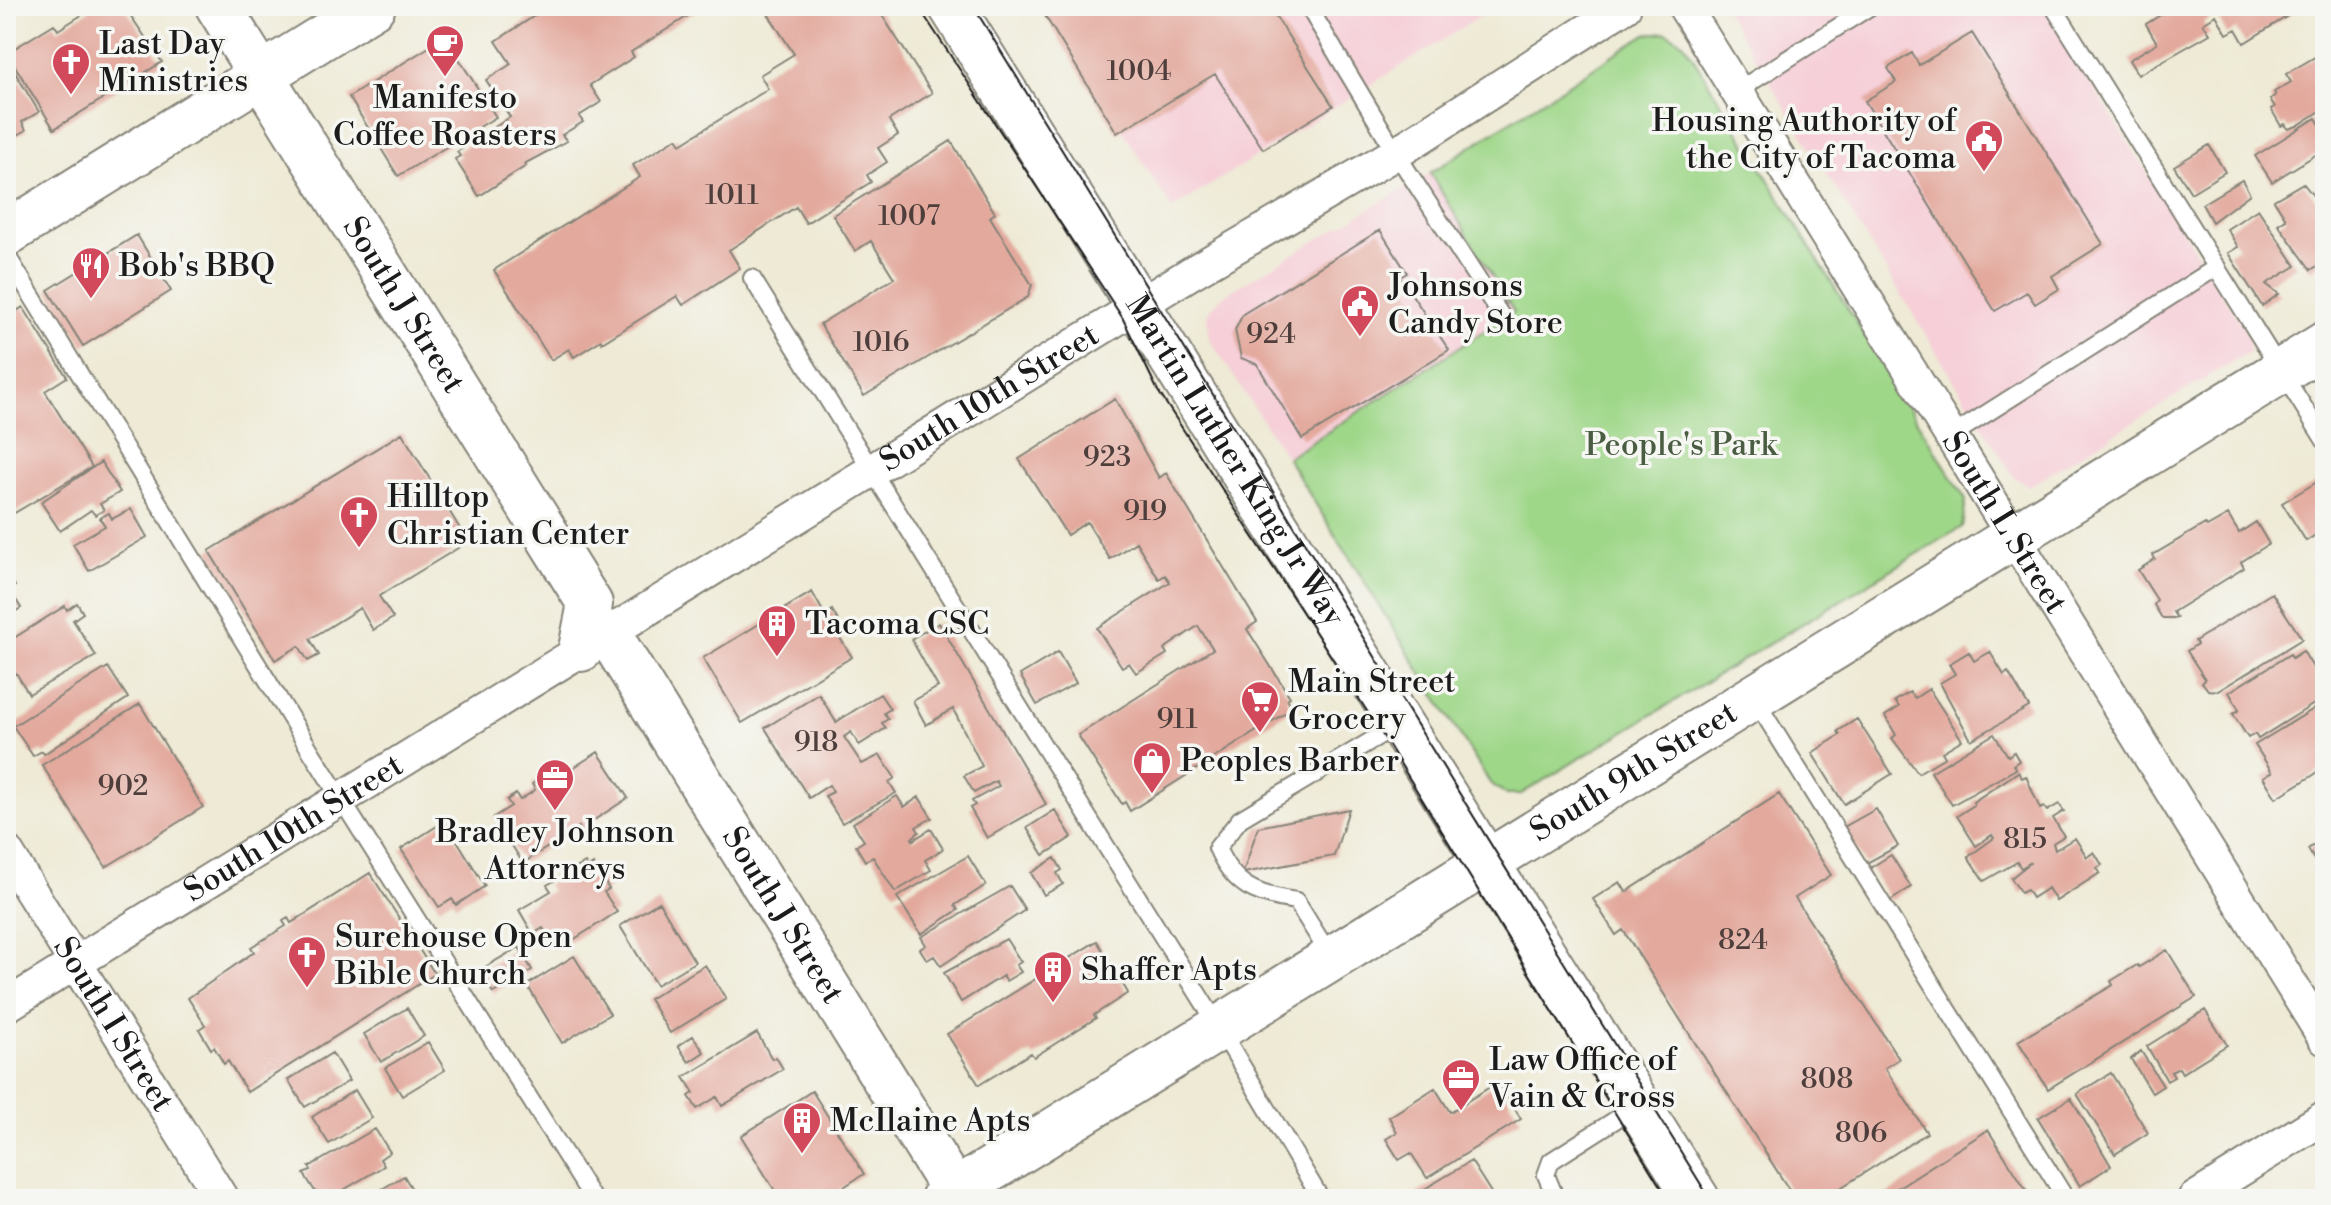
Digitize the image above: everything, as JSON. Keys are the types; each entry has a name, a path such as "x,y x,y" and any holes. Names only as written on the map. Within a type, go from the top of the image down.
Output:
{"main road":[{"name":"South J Street","path":"218,6 605,625 952,1197"},
{"path":"6,234 373,6"},
{"name":"Martin Luther King Jr Way","path":"951,6 1138,307 1246,472 1697,1199"},
{"name":"South 9th Street","path":"952,1197 2325,344"}],"street":[{"name":"South 10th Street","path":"6,1006 341,799 605,625 870,472 1396,153 1625,6"},
{"name":"South L Street","path":"1684,6 2325,1039"},
{"name":"South I Street","path":"6,851 222,1199"},
{"path":"2194,1199 2325,1117"}],"lane":[{"path":"1308,6 1396,153 1500,314"},
{"path":"1737,91 1871,6"},
{"path":"2053,6 2325,441"},
{"path":"6,254 341,799 593,1199"},
{"path":"1951,436 2217,267"},
{"path":"752,278 870,472 1220,1029 1321,1199"},
{"path":"1754,698 2066,1199"},
{"path":"1332,959 1296,901 1263,896 1228,873 1217,848 1240,819 1400,723"},
{"path":"1556,1199 1546,1175 1551,1161 1639,1105"}],"shaded area":[{"path":"1044,6 1497,6 1172,209"},
{"path":"1723,6 2043,6 2250,338 2249,352 2029,486 2013,476"},
{"path":"1430,173 1514,312 1287,458 1210,340 1207,314 1221,297"}],"green space":[{"name":"People's Park","path":"1666,32 1684,43 1966,500 1962,527 1521,794 1506,794 1490,783 1287,458 1514,312 1430,173 1646,34"}],"building":[{"name":"Last Day Ministries","path":"96,6 124,6 162,62 54,129 7,53 54,24 58,30"},
{"path":"543,6 704,6 631,52 634,57 590,85 601,102 579,116 583,122 562,135 567,141 524,164 526,166 479,196 455,159 460,156 457,152 510,117 486,80 511,64 496,41 545,9"},
{"path":"763,6 876,6 932,93 889,120 898,135 878,148 887,162 867,175 871,182 806,223 796,207 729,250 740,268 683,305 677,296 602,343 601,340 574,357 569,349 551,360 494,270 640,177 633,165 677,138 681,144 768,89 760,75 794,54"},
{"path":"1039,6 1269,6 1333,106 1263,149 1215,74 1117,133"},
{"path":"2175,6 2304,6 2244,43 2236,29 2227,34 2216,15 2203,23 2210,34 2138,75 2129,60 2157,43 2146,24"},
{"name":"Housing Authority of the City of Tacoma","path":"1972,33 2103,244 2052,276 2059,289 2035,304 2027,292 1995,311 1865,101 1896,82 1888,68 1912,53 1919,65"},
{"path":"445,37 496,117 398,176 349,97"},
{"path":"2325,51 2325,108 2297,126 2288,129 2285,124 2281,126 2271,109 2275,107 2270,99 2276,95 2274,92 2291,82 2286,74"},
{"path":"8,61 39,112 22,122 26,130 6,142"},
{"path":"2316,118 2325,133 2325,149 2272,182 2255,156"},
{"path":"951,141 995,213 990,217 1032,285 1028,297 864,396 820,324 894,278 871,241 855,251 833,215"},
{"path":"2209,145 2225,172 2191,193 2174,166"},
{"path":"2242,180 2250,194 2212,222 2202,204"},
{"path":"2303,183 2325,211 2325,261 2311,270 2278,224 2286,219 2274,200"},
{"path":"2258,209 2296,266 2266,284 2279,294 2262,306 2228,253 2238,247 2227,229"},
{"path":"1380,230 1407,273 1400,277 1449,350 1302,439 1257,364 1241,358 1235,330 1243,314"},
{"path":"137,235 171,291 83,346 48,290"},
{"path":"23,307 67,377 45,391 92,467 6,518 6,318"},
{"path":"1115,399 1159,478 1166,473 1257,622 1247,629 1290,697 1287,699 1293,708 1130,811 1125,802 1122,804 1078,735 1213,649 1198,626 1164,649 1167,654 1136,673 1129,663 1122,667 1097,628 1170,582 1165,575 1159,579 1136,542 1110,559 1087,522 1067,535 1019,459"},
{"path":"402,433 468,542 379,596 393,618 373,630 360,608 310,639 319,655 308,661 299,646 275,660 209,551"},
{"path":"101,462 120,492 100,504 104,510 95,515 91,510 60,531 41,502"},
{"path":"2317,482 2325,495 2325,529 2306,541 2282,503"},
{"path":"131,509 147,537 89,571 73,544 105,526 100,518 109,513 112,519"},
{"path":"2228,515 2239,533 2256,522 2269,544 2241,562 2244,568 2173,612 2177,618 2162,618 2154,605 2157,600 2138,570 2155,559 2153,555 2205,524 2207,527"},
{"path":"6,570 15,586 9,589 21,608 6,617"},
{"name":"Tacoma CSC","path":"812,592 825,615 832,610 841,626 835,630 852,657 742,723 703,658"},
{"path":"2272,593 2302,639 2218,691 2208,690 2202,682 2205,679 2187,651 2197,644 2195,641"},
{"path":"77,603 83,613 73,620 96,656 29,694 16,673 6,680 6,643 65,606 67,610"},
{"path":"939,623 1046,804 987,838 970,808 975,805 972,801 999,786 996,781 974,793 964,776 982,766 953,709 926,725 913,701 938,687 911,639"},
{"path":"2303,651 2325,687 2325,697 2258,739 2255,734 2248,738 2233,714 2239,710 2229,692 2290,654 2292,658"},
{"path":"1058,652 1076,683 1037,705 1020,675"},
{"path":"1969,652 1974,661 1990,652 2004,675 2008,672 2029,707 1971,740 1940,683 1955,674 1949,664"},
{"path":"108,667 128,698 44,754 42,751 33,756 13,726"},
{"path":"1929,689 1962,740 1942,752 1945,757 1918,773 1892,738 1896,735 1885,716 1899,707 1895,701 1910,692 1915,698"},
{"path":"819,694 836,722 880,694 890,709 884,713 888,719 882,723 886,728 859,745 851,732 844,737 862,764 880,755 895,778 889,782 896,793 842,823 825,796 833,792 829,785 809,798 765,728"},
{"path":"2325,702 2325,768 2276,798 2263,777 2272,772 2255,745"},
{"path":"140,704 203,807 106,867 42,765"},
{"path":"1857,719 1892,774 1844,804 1812,753 1840,735 1838,731"},
{"path":"1994,734 2008,756 2014,752 2019,761 2013,765 2016,769 1952,805 1931,772"},
{"name":"Bradley Johnson Attorneys","path":"598,752 628,798 588,824 590,827 582,833 579,827 523,863 494,817 511,806 507,800 516,794 520,800 535,790 532,784 541,778 546,785"},
{"path":"2018,772 2022,778 2026,776 2040,809 2044,807 2047,811 2059,804 2064,811 2053,818 2064,836 2053,843 2055,850 2075,838 2087,857 2094,852 2102,865 2097,868 2100,873 2056,901 2048,888 2032,898 2027,890 2021,893 2011,878 2031,862 2021,868 2017,862 1984,881 1968,857 1994,838 1992,835 1976,846 1957,816"},
{"path":"1779,794 1831,875 1795,898 1899,1059 1885,1068 1927,1133 1823,1199 1795,1199 1623,930 1616,935 1593,899 1620,882 1626,892"},
{"path":"897,796 904,807 919,797 932,818 916,827 919,832 913,840 931,829 943,849 925,860 931,870 895,892 873,857 865,861 856,846 864,841 853,823"},
{"path":"1349,809 1334,856 1243,873 1258,827"},
{"path":"1876,809 1898,846 1865,864 1844,827"},
{"path":"1055,810 1072,837 1044,855 1027,828"},
{"path":"445,821 485,886 456,905 452,899 439,907 401,849"},
{"path":"2325,837 2325,879 2308,849"},
{"path":"1891,855 1911,887 1890,901 1870,868"},
{"path":"968,856 986,885 955,905 958,910 921,934 897,897"},
{"path":"1055,858 1062,870 1057,873 1063,884 1044,895 1031,873"},
{"path":"585,863 588,868 593,864 609,889 604,892 617,912 557,950 543,928 533,934 519,910 551,891 547,885"},
{"name":"Surehouse Open Bible Church","path":"370,873 435,974 247,1092 228,1061 224,1064 214,1047 211,1049 199,1029 205,1025 188,998 254,952 251,947 286,926 283,921 288,918 291,923"},
{"path":"1010,886 1025,910 941,966 934,956 927,960 920,949 926,945 921,937"},
{"path":"659,902 695,962 656,985 620,926"},
{"path":"1006,939 1021,962 1016,965 1021,972 1006,981 1003,976 961,1002 944,973"},
{"name":"Shaffer Apts","path":"1097,941 1128,993 1094,1015 1096,1018 1034,1057 1031,1053 979,1085 947,1034"},
{"path":"519,947 532,970 493,993 480,970"},
{"path":"2167,950 2196,997 2048,1089 2018,1041 2113,985 2111,981 2137,965 2139,967"},
{"path":"574,956 610,1014 562,1043 527,985"},
{"path":"705,965 726,999 670,1033 649,999"},
{"path":"407,1008 424,1036 381,1062 364,1034"},
{"path":"2205,1010 2227,1045 2182,1073 2179,1068 2171,1072 2174,1077 2167,1081 2147,1046"},
{"path":"757,1033 772,1059 776,1057 783,1069 722,1106 717,1097 697,1109 689,1096 694,1093 684,1077"},
{"path":"693,1036 704,1052 689,1062 678,1046"},
{"path":"428,1042 445,1070 402,1096 385,1068"},
{"path":"2141,1051 2163,1086 2152,1093 2131,1059"},
{"path":"332,1053 349,1081 305,1107 288,1080"},
{"path":"2111,1073 2148,1133 2115,1154 2077,1094"},
{"path":"1498,1082 1521,1119 1427,1178 1411,1153 1399,1160 1386,1139 1397,1132 1389,1117 1435,1088 1450,1112"},
{"path":"355,1090 372,1118 329,1144 312,1117"},
{"name":"McIlaine Apts","path":"812,1091 864,1174 825,1199 780,1199 741,1136"},
{"path":"2071,1098 2111,1166 2080,1186 2038,1118"},
{"path":"375,1129 390,1152 380,1159 384,1166 330,1198 320,1199 304,1174 311,1170 309,1167"},
{"path":"1988,1130 2032,1199 1880,1199"},
{"path":"1471,1161 1495,1199 1408,1199"},
{"path":"404,1176 418,1199 365,1199"}],"tram line":[{"path":"918,6 1122,317 1158,391 1382,734 1668,1199"},
{"path":"973,6 1710,1199"}],"place":[{"name":"Manifesto Coffee Roasters","path":"445,78"},
{"name":"Last Day Ministries","path":"71,96"},
{"name":"Housing Authority of the City of Tacoma","path":"1984,173"},
{"name":"Bob's BBQ","path":"91,300"},
{"name":"Johnsons Candy Store","path":"1360,338"},
{"name":"Hilltop Christian Center","path":"359,549"},
{"name":"Tacoma CSC","path":"777,658"},
{"name":"Main Street Grocery","path":"1260,734"},
{"name":"Peoples Barber","path":"1152,795"},
{"name":"Bradley Johnson Attorneys","path":"555,812"},
{"name":"Surehouse Open Bible Church","path":"307,989"},
{"name":"Shaffer Apts","path":"1053,1004"},
{"name":"Law Office of Vain & Cross","path":"1461,1112"},
{"name":"McIlaine Apts","path":"802,1155"}]}
